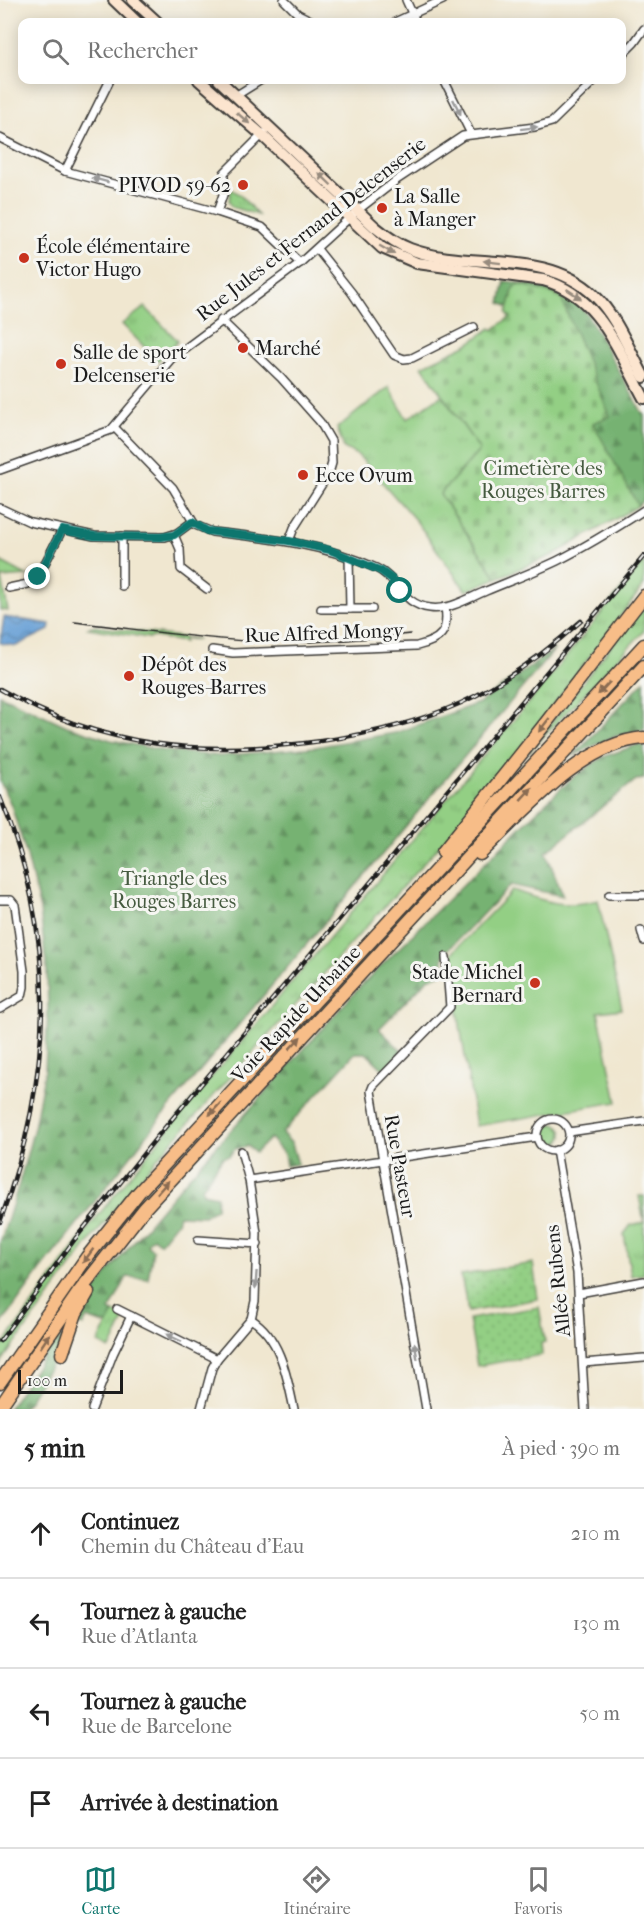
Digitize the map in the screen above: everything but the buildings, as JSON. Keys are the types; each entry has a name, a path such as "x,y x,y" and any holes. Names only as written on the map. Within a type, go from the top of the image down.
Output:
{"highway":[{"path":"392,918 421,878 502,779 644,596"},
{"name":"Voie Rapide Urbaine","path":"0,1382 58,1297 117,1219 180,1147 644,645"},
{"name":"Voie Rapide Urbaine","path":"0,1407 114,1246 179,1170 644,666"},
{"path":"387,945 572,769 595,753 644,738"},
{"path":"62,1354 76,1313 114,1246"}],"main road":[{"path":"114,0 133,18"},
{"path":"133,0 152,18"},
{"path":"204,84 262,135 382,248 405,259 429,265 531,277 552,282 570,291 588,305 603,323 644,398"},
{"path":"224,84 391,239 417,252 535,267 558,273 577,282 593,294 607,310 644,377"}],"street":[{"path":"284,0 298,14 306,18"},
{"path":"406,0 414,18"},
{"path":"404,18 443,0"},
{"path":"141,18 146,13"},
{"path":"626,50 644,29"},
{"path":"65,171 108,84"},
{"path":"237,95 255,84"},
{"path":"446,84 471,134"},
{"name":"Rue Jules et Fernand Delcenserie","path":"0,470 97,436 114,427 166,364 221,320 300,263 358,210 439,151 463,136 471,134 544,125 560,116 591,84"},
{"path":"217,212 224,192 224,173 270,127"},
{"path":"0,139 65,171 217,212 262,227 300,263"},
{"path":"317,249 348,288 389,351 394,355 404,359 412,358 474,327"},
{"path":"221,320 313,412 330,438 332,463 294,528 289,541"},
{"path":"114,427 173,488 192,522 207,531 289,541 320,547 349,557 385,573 413,603 430,608 445,607 559,560 644,510"},
{"path":"0,508 30,522 94,536 161,537 174,535 192,522"},
{"path":"9,588 28,584 38,577 62,530"},
{"path":"174,535 180,549 181,569 207,589"},
{"path":"122,536 122,586"},
{"path":"349,557 350,609"},
{"name":"Rue Alfred Mongy","path":"212,650 232,653 417,646 432,641 443,632 447,622 445,607"},
{"path":"321,609 372,609"},
{"path":"609,895 644,895"},
{"path":"0,900 11,900 15,906 24,980 21,996 0,1009"},
{"path":"641,930 644,941"},
{"name":"Rue Pasteur","path":"426,1409 381,1160 372,1088 450,1006 446,957"},
{"path":"551,1119 562,1122 568,1132 566,1144 556,1150 544,1147 537,1137 540,1125 551,1119"},
{"path":"568,1132 644,1121"},
{"path":"249,1180 537,1137"},
{"name":"Allée Rubens","path":"556,1150 579,1293 585,1409"},
{"path":"201,1409 210,1372 217,1359 251,1319 258,1244 249,1180 241,1151"},
{"path":"198,1240 258,1244"},
{"path":"579,1293 644,1281"},
{"path":"117,1309 217,1359"},
{"path":"92,1409 112,1354 131,1316"},
{"path":"251,1319 271,1338 286,1373 294,1409"},
{"path":"583,1363 644,1358"}],"green space":[{"path":"231,189 240,195 258,215 232,207 229,201"},
{"path":"505,281 544,286 570,298 587,314 644,416 644,499 638,506 592,423 610,416 514,287 509,307 500,303"},
{"name":"Cimetière des Rouges Barres","path":"519,284 560,296 610,416 593,423 638,506 553,555 497,578 440,494 480,450 422,366 468,344 510,317 507,313 514,287"},
{"path":"145,307 178,341 158,361 122,324"},
{"path":"389,387 407,419 442,395 480,450 440,494 497,578 466,591 417,522 359,456 344,448 337,428"},
{"path":"0,561 28,576 2,578 8,611 0,610"},
{"path":"644,561 644,585 516,754 460,823 152,1164 90,1241 0,1364 0,1349 96,1218 187,1106 529,702"},
{"path":"644,603 644,631 529,752"},
{"path":"92,626 198,639 184,638 184,642 149,638 88,628"},
{"name":"Triangle des Rouges Barres","path":"555,649 163,1115 40,1271 0,1326 0,1243 34,1128 45,1069 48,1011 47,972 40,910 27,856 11,805 0,781 0,695 67,726 111,740 166,751 220,756 315,747 395,733 479,703"},
{"path":"644,681 644,730 612,737 573,756"},
{"path":"637,745 644,745 644,779 636,780 546,852 563,896 511,885 444,954 441,974 428,979 379,1029 402,1051 384,1070 366,1053 355,1053 282,1133 292,1144 298,1164 286,1166 284,1154 270,1138 255,1153 248,1146 235,1149 229,1156 223,1157 202,1188 203,1193 217,1196 216,1208 204,1216 179,1215 177,1222 160,1243 153,1237 147,1244 153,1250 148,1279 127,1277 110,1310 114,1312 107,1325 87,1318 83,1326 75,1324 109,1271 178,1189 358,989 571,779 603,757"},
{"name":"Stade Michel Bernard","path":"513,890 555,903 575,904 598,900 622,1009 598,1012 617,1102 476,1126 449,956"},
{"path":"553,1124 560,1127 563,1134 560,1141 553,1144 546,1141 543,1134 546,1127"},
{"path":"639,1196 644,1196 644,1222"},
{"path":"644,1222 644,1274 631,1276 624,1234 631,1225"},
{"path":"533,1263 538,1299 468,1312 461,1275"},
{"path":"539,1307 545,1342 541,1343 542,1355 477,1366 469,1319"},
{"path":"114,1312 125,1318 110,1349 98,1343"},
{"path":"56,1338 63,1339 57,1355 28,1402 22,1409 8,1409"}],"water":[{"path":"4,617 50,624 49,630 16,646 0,643"}],"tram line":[{"path":"74,622 262,642 336,641 410,634"}],"railway":[{"path":"0,1341 75,1239 157,1137 644,556"},
{"path":"0,689 77,725 156,744 236,748 321,741 392,727 461,703 494,686 524,666 581,621"},
{"path":"0,797 19,850 33,903 40,956 42,1009 39,1062 30,1115 0,1222"}],"place":[{"name":"PIVOD 59-62","path":"243,185"},
{"name":"La Salle à Manger","path":"382,208"},
{"name":"École élémentaire Victor Hugo","path":"24,258"},
{"name":"Marché","path":"243,348"},
{"name":"Salle de sport Delcenserie","path":"61,364"},
{"name":"Ecce Ovum","path":"303,475"},
{"name":"Dépôt des Rouges-Barres","path":"129,676"},
{"name":"Stade Michel Bernard","path":"535,983"}],"route":[{"path":"38,577 62,530 94,536 165,537 174,535 192,522 207,531 289,541 330,550 381,571 392,579 400,591"}]}
